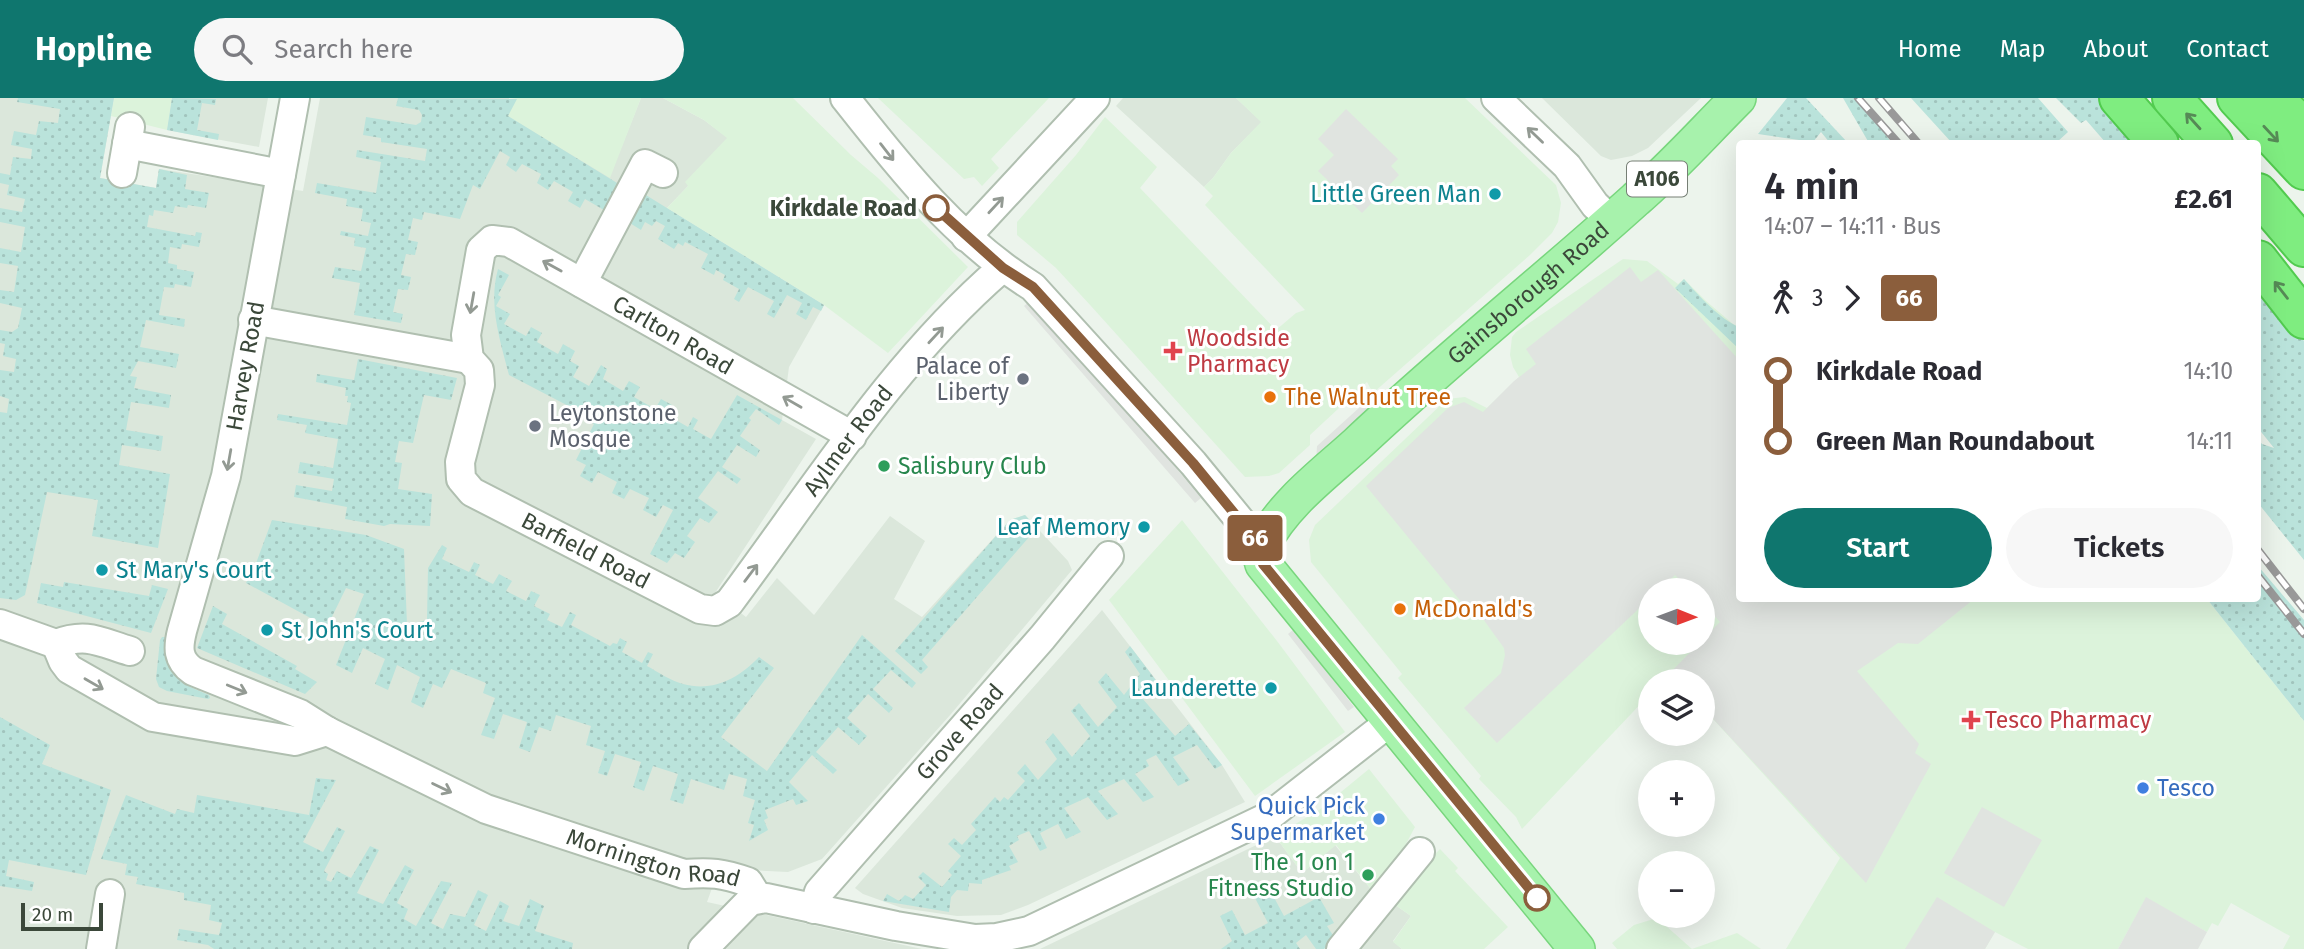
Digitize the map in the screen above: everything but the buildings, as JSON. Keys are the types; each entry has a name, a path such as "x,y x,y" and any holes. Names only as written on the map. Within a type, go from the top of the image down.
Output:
{"highway":[{"path":"2119,98 2156,140"},
{"path":"2172,98 2209,140"},
{"path":"2238,98 2304,170"},
{"path":"2273,98 2304,128"},
{"path":"2261,197 2304,247"},
{"path":"2261,264 2304,319"}],"main road":[{"name":"Gainsborough Road","path":"1261,546 1295,501 1467,343 1570,259 1640,197 1738,98"},
{"path":"1261,546 1263,564 1577,949"}],"street":[{"name":"Harvey Road","path":"182,631 226,476 295,98"},
{"path":"845,98 897,164 966,237 1003,268 1033,287 1193,463 1261,546"},
{"path":"966,237 1095,98"},
{"path":"1496,98 1574,173 1595,205 1612,220"},
{"path":"122,173 129,135 281,174"},
{"path":"582,283 645,164 663,173"},
{"name":"Carlton Road","path":"469,359 467,335 481,250 492,240 509,242 852,436"},
{"name":"Aylmer Road","path":"700,609 715,611 729,603 899,376 975,293 1003,268"},
{"path":"253,320 469,359"},
{"name":"Barfield Road","path":"469,359 479,370 480,385 460,462 461,479 471,492 700,609"},
{"name":"Grove Road","path":"814,909 819,892 1042,638 1109,556"},
{"path":"0,624 12,626 56,644 75,637 88,638 130,651"},
{"name":"Mornington Road","path":"182,631 180,656 192,671 300,714 327,731 486,809 684,874 715,872 733,877 748,882 758,898 975,939 997,938 1029,931 1268,817 1391,721"},
{"path":"56,644 62,661 69,669 153,716 295,741 327,731"},
{"path":"1340,949 1420,852"},
{"path":"101,949 110,894"},
{"path":"703,949 745,906 758,898"}],"shaded area":[{"path":"0,98 114,98 100,178 156,188 159,169 303,191 320,98 509,98 508,115 619,153 641,98 663,98 704,120 728,138 686,182 689,185 667,208 824,305 789,367 782,420 816,439 715,593 746,617 777,578 814,615 890,516 925,541 894,599 922,617 1010,520 1025,515 1068,561 1072,570 951,714 822,859 788,872 749,870 721,863 707,902 922,949 0,949"},
{"path":"18,98 114,98 100,178 156,188 159,169 187,175 185,189 209,193 206,208 175,206 173,213 154,210 153,216 149,215 147,227 195,236 196,232 202,233 199,247 182,244 181,249 170,247 168,263 177,265 177,269 194,272 191,287 175,284 174,288 164,287 159,315 185,319 184,327 146,320 140,347 179,354 176,368 138,361 130,376 137,377 134,388 171,395 169,408 131,402 126,430 163,436 161,451 122,445 119,465 170,474 158,548 92,536 98,500 47,492 25,595 16,600 0,598 0,412 7,413 9,399 0,396 0,370 14,372 16,359 3,356 5,344 0,343 0,330 12,332 18,328 22,308 0,303 0,290 14,292 18,266 0,263 0,248 21,252 25,227 0,222 0,208 22,212 25,199 7,195 9,185 0,183 0,173 10,175 13,157 31,159 32,149 11,145 14,131 36,135 39,121 58,123 60,109 17,102"},
{"path":"114,98 172,98 167,130 111,116"},
{"path":"172,98 268,98 259,147 167,130"},
{"path":"172,98 216,99 215,105 202,103 197,130 219,134 218,140 167,130"},
{"path":"398,98 517,99 508,116 622,186 609,213 585,199 580,208 568,201 573,192 554,181 548,190 537,183 541,174 522,164 516,172 506,165 510,157 500,151 480,189 473,185 460,219 424,212 422,220 413,218 408,240 418,242 415,255 406,254 401,275 411,277 408,290 398,289 393,312 403,314 401,323 354,315 360,283 332,278 335,267 361,271 366,248 354,246 355,238 340,235 341,231 368,236 371,223 361,221 363,209 346,206 347,199 315,193 317,183 376,193 381,162 356,157 357,150 425,161 427,149 381,142 381,138 363,135 366,117 416,125 421,122 422,115 419,110 396,106"},
{"path":"509,98 641,98 610,178 507,116 516,99"},
{"path":"663,98 793,98 968,267 888,353 824,305 667,208 688,186 685,182 727,138 704,120"},
{"path":"878,98 1049,98 991,159 999,168 982,186 974,177 964,179"},
{"path":"1123,98 1236,98 1262,122 1231,153 1204,187 1116,106"},
{"path":"1236,98 1465,98 1556,185 1561,203 1558,222 1552,233 1531,254 1373,393 1367,382 1310,435 1310,445 1279,473 1269,476 1245,477 1056,268 1017,235 1017,222 1076,155 1105,117 1157,167 1140,188 1276,330 1296,313 1305,310 1205,205 1213,196 1204,187 1231,153 1261,122"},
{"path":"1542,98 1701,98 1648,148 1632,156 1611,160 1601,156"},
{"path":"1787,98 1806,98 1845,140 1828,140 1821,132 1815,140 1758,134"},
{"path":"1843,98 1860,98 1890,140 1867,140"},
{"path":"1911,98 2038,98 2068,132 2059,140 1949,140"},
{"path":"2056,98 2105,98 2141,140 2103,140 2086,120 2081,123"},
{"path":"1346,109 1398,159 1391,166 1399,175 1362,213 1318,171 1334,155 1318,139"},
{"path":"641,192 824,305 821,311 813,307 806,320 796,314 802,303 787,295 774,318 767,314 774,301 748,287 739,302 734,299 739,289 723,280 725,275 716,270 714,275 701,268 708,254 685,242 683,246 678,243 674,249 658,239 665,226 656,221 652,226 645,222 641,230 625,220"},
{"path":"1623,259 1647,261 1678,284 1684,279 1736,326 1736,602 2209,602 2304,721 2304,949 2283,949 2290,936 2231,903 2218,926 2212,923 2207,932 2146,898 2118,949 2028,949 1995,932 1985,949 1786,949 1840,858 1715,721 1715,669 1638,669 1638,707 1522,829 1516,817 1479,779 1481,776 1398,678 1402,674 1311,562 1309,540 1315,525 1447,399 1465,397 1487,408 1519,377 1510,355 1512,337 1516,332"},
{"path":"1630,267 1641,282 1658,270 1736,357 1736,602 1970,602 1918,644 1898,643 1857,671 1919,744 1915,753 1931,764 1866,883 1715,721 1715,669 1674,669 1687,655 1715,655 1715,627 1720,622 1715,616 1715,578 1678,578 1675,575 1672,578 1638,578 1638,609 1497,743 1464,708 1501,673 1504,648 1478,612 1472,615 1366,486 1448,408 1464,402 1483,412 1514,381 1536,364 1526,349"},
{"path":"498,269 509,275 498,295 501,297 496,306 510,314 504,324 526,336 531,327 542,333 537,342 558,354 563,344 575,351 570,361 579,366 573,377 589,386 601,365 607,369 603,379 623,391 629,381 640,387 634,397 655,409 661,399 672,405 667,415 688,427 693,417 698,420 693,429 711,439 737,395 782,420 779,425 756,409 749,418 751,420 740,436 760,450 756,457 737,445 722,467 741,479 737,484 718,471 698,498 718,512 709,523 700,518 687,536 695,542 684,558 675,553 667,563 650,554 673,510 663,505 656,517 643,510 649,498 630,489 624,499 612,493 617,482 598,472 592,483 580,476 586,465 576,460 594,424 579,416 580,412 509,375 495,309"},
{"path":"1684,279 1717,313 1736,326 1736,346 1675,288"},
{"path":"2261,284 2304,341 2304,560 2261,507 2261,443 2274,448 2261,432"},
{"path":"1031,300 1100,377 1201,498 1195,503 1024,306"},
{"path":"358,359 457,378 451,400 424,395 413,443 399,441 395,462 402,463 398,489 432,494 430,526 384,526 345,519 347,507 294,497 296,485 332,491 334,479 298,473 300,462 333,468 338,439 305,433 307,425 277,420 278,414 347,425 351,403 347,402 348,396 345,396 346,388 316,382 317,374 354,380"},
{"path":"1360,407 1376,408 1316,463 1317,446"},
{"path":"1025,515 1037,528 922,660 928,667 921,674 895,651 1010,520"},
{"path":"272,520 366,535 404,549 407,625 427,620 428,568 442,545 447,548 442,559 469,572 474,562 480,565 475,575 493,584 499,574 512,581 506,591 526,601 531,591 540,595 534,606 550,614 547,620 562,627 570,612 576,615 571,625 610,646 617,644 620,638 627,642 622,652 642,663 648,652 653,654 647,666 678,683 694,686 715,685 742,672 759,657 774,668 721,737 767,771 862,635 916,683 912,688 891,670 873,689 893,708 889,713 868,694 847,718 867,736 859,745 838,727 816,752 837,770 833,774 812,755 789,782 808,801 796,805 793,799 765,810 768,818 764,820 768,830 749,841 754,825 748,823 755,800 743,796 747,779 729,774 724,790 691,779 683,804 670,800 678,774 653,766 644,791 633,787 641,762 615,754 607,776 598,773 605,751 586,745 591,726 556,715 551,731 539,727 530,752 519,748 527,722 503,714 494,739 481,735 495,698 483,693 486,683 451,669 442,688 433,684 423,708 411,702 420,677 397,665 388,690 375,684 385,659 363,648 352,673 336,665 364,594 346,588 327,627 246,583"},
{"path":"1182,520 1345,732 1255,796 1109,600"},
{"path":"2261,570 2304,620 2304,721 2209,602 2261,602"},
{"path":"64,582 149,596 152,585 168,589 151,633 37,603 41,583 63,587"},
{"path":"213,606 227,614 222,624 297,666 295,669 317,682 305,694 197,648"},
{"path":"1102,610 1222,765 1245,802 1028,905 1001,915 957,916 902,908 863,894 855,888"},
{"path":"1294,629 1354,707 1348,711 1288,634"},
{"path":"162,637 165,637 171,665 177,677 210,698 167,691 159,687 156,679"},
{"path":"1130,646 1161,687 1142,698 1175,736 1189,724 1222,765 1215,769 1197,745 1173,757 1190,780 1178,786 1156,755 1146,760 1149,766 1135,774 1154,797 1143,802 1124,779 1098,791 1118,814 1107,820 1088,797 1064,808 1081,832 1066,839 1058,824 1040,833 1047,848 1040,851 1029,831 1017,836 1019,840 1009,846 1018,862 1009,866 1011,870 982,880 982,884 969,883 968,891 957,890 951,897 949,912 883,901 887,894 899,901 905,895 913,899 926,885 918,877 923,872 942,887 952,875 948,871 961,856 948,844 954,838 962,845 976,830 971,824 995,797 1000,802 1004,797 1008,800 1025,781 1017,773 1025,764 1038,780 1057,759 1045,742 1053,733 1072,757 1090,736 1071,711 1079,703 1098,727 1117,707 1098,682 1106,673 1124,695 1140,674 1125,652"},
{"path":"0,717 50,745 42,764 111,790 86,875 9,860 6,876 34,882 32,891 0,886"},
{"path":"1369,769 1415,827 1390,874 1374,893 1336,845 1302,873 1275,836 1319,810"},
{"path":"316,778 336,780 303,842 323,852 337,827 345,831 324,871 328,874 326,880 331,882 337,871 351,878 370,846 379,850 357,893 383,904 405,865 414,870 397,903 408,909 404,919 416,926 441,881 452,883 431,923 443,929 450,914 465,917 478,890 488,895 474,925 486,931 500,901 509,906 503,921 519,926 530,899 544,906 535,931 573,943 572,949 214,949 208,945 177,940 179,929 219,935 222,923 209,920 211,905 184,900 184,893 136,884 138,877 125,875 127,864 101,859 126,795 175,814 177,809 194,813 197,795 309,815"},
{"path":"1982,807 2042,840 2004,907 1944,873"},
{"path":"1275,836 1302,873 1335,845 1374,893 1324,949 1040,949"},
{"path":"1440,849 1458,868 1455,871 1508,927 1484,949 1402,949 1393,942 1411,916 1391,902 1402,887"},
{"path":"1270,890 1284,916 1319,897 1334,923 1327,926 1334,937 1324,949 1316,949 1306,935 1296,943 1300,949 1221,949 1232,941 1220,916 1232,910 1245,935 1268,923 1255,898"},
{"path":"1937,897 1995,932 1985,949 1905,949"},
{"path":"2146,897 2207,932 2198,949 2118,949"},
{"path":"1391,902 1411,916 1393,941 1402,949 1360,949"},
{"path":"1638,924 1638,928 1668,928 1692,949 1617,949 1612,943"},
{"path":"1737,933 1761,949 1692,949"}],"railway":[{"path":"1858,98 1895,140"},
{"path":"1879,98 1916,140"},
{"path":"2261,554 2304,609"},
{"path":"2261,580 2304,634"}],"bus line":[{"name":"66","path":"936,208 1003,268 1033,287 1193,463 1261,546 1263,564 1537,898"}],"place":[{"name":"Little Green Man","path":"1495,194"},
{"name":"Kirkdale Road","path":"936,208"},
{"name":"Woodside Pharmacy","path":"1173,351"},
{"name":"Palace of Liberty","path":"1023,379"},
{"name":"The Walnut Tree","path":"1270,397"},
{"name":"Leytonstone Mosque","path":"535,426"},
{"name":"Salisbury Club","path":"884,466"},
{"name":"Leaf Memory","path":"1144,527"},
{"name":"St Mary's Court","path":"102,570"},
{"name":"McDonald's","path":"1400,609"},
{"name":"St John's Court","path":"267,630"},
{"name":"Launderette","path":"1271,688"},
{"name":"Tesco Pharmacy","path":"1971,720"},
{"name":"Tesco","path":"2143,788"},
{"name":"Quick Pick Supermarket","path":"1379,819"},
{"name":"The 1 on 1 Fitness Studio","path":"1368,875"}]}
